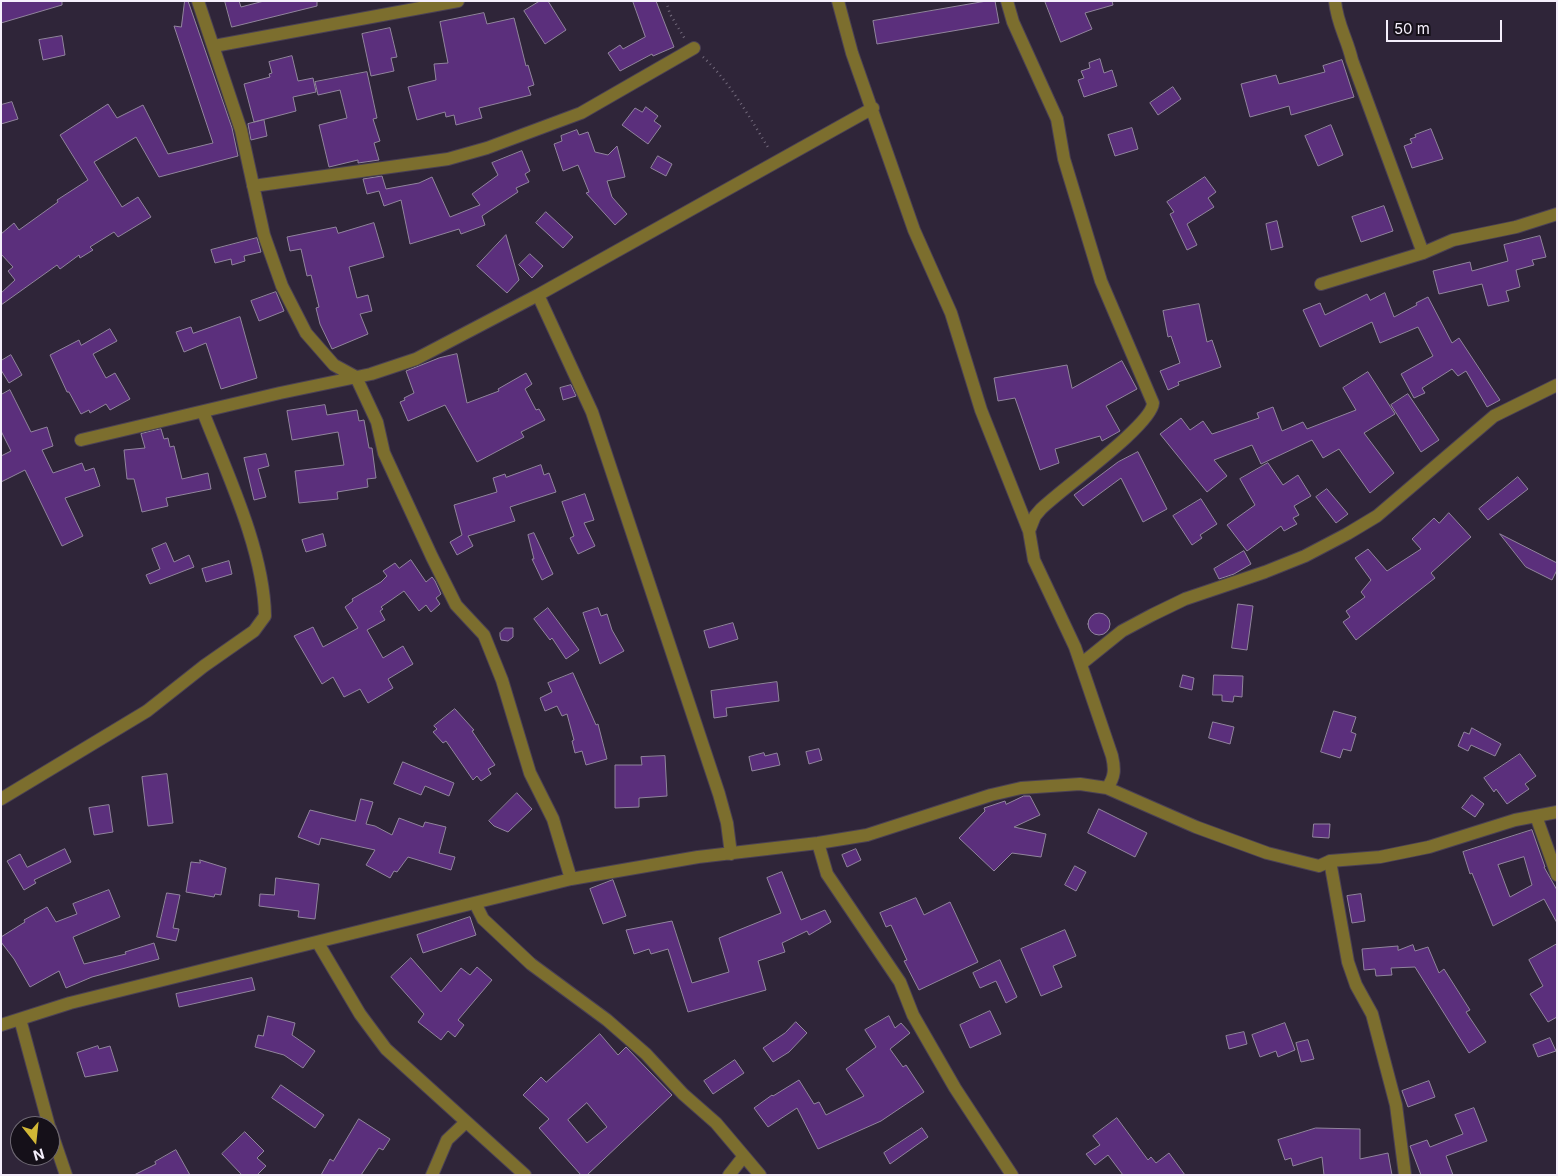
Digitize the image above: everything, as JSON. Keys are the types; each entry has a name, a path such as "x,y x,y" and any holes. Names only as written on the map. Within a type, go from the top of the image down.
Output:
{"street":[{"path":"198,1 241,130 264,234 282,286 298,320 334,365 356,377 377,422 384,453 432,557 456,605 484,635 502,680 530,773 545,799 553,819 570,879"},
{"path":"214,46 458,1"},
{"path":"838,1 852,52 914,230 951,313 981,410 1030,531"},
{"path":"1007,1 1016,30 1057,119 1064,160 1101,281 1153,403 1150,413 1136,429 1041,509 1035,516 1030,531 1030,543 1037,568 1081,664 1115,769 1113,780 1107,788"},
{"path":"1335,1 1336,20 1347,39 1352,60 1423,253"},
{"path":"253,186 448,159 487,148 581,112 694,48"},
{"path":"81,440 356,377 416,359 538,295 873,108"},
{"path":"1321,284 1423,253 1453,240 1516,227 1557,214"},
{"path":"538,295 592,412 690,704 711,776 719,794 727,823 731,854"},
{"path":"1081,664 1122,631 1152,615 1185,599 1241,581 1297,559 1377,516 1494,416 1557,385"},
{"path":"1,799 147,711 204,666 254,631 265,616 262,591 247,525 203,412"},
{"path":"1,1024 70,1003 570,879 698,857 818,843 867,834 991,795 1021,788 1080,784 1107,788 1196,826 1267,853 1319,866 1330,861 1380,857 1429,847 1515,820 1557,812"},
{"path":"1536,816 1557,875"},
{"path":"818,843 827,874 900,982 913,1015 955,1088 1012,1175"},
{"path":"1330,861 1348,962 1356,985 1372,1014 1396,1105 1405,1175"},
{"path":"475,903 483,919 530,964 607,1020 646,1054 683,1094 716,1123 760,1175"},
{"path":"318,943 372,1032 414,1076 524,1175"},
{"path":"20,1019 47,1116"},
{"path":"432,1175 447,1140 466,1122"},
{"path":"729,1175 744,1156"},
{"path":"60,1157 66,1175"}],"path":[{"path":"666,1 670,14 686,40 711,65 731,92 776,162"}],"building":[{"path":"1,1 62,1 62,5 1,23"},
{"path":"185,1 188,1 232,128 238,156 159,177 136,137 94,162 122,207 138,197 151,217 118,237 114,232 90,247 93,250 80,258 79,255 60,269 57,265 1,305 1,293 15,280 8,271 13,267 1,254 1,234 14,223 19,230 58,202 57,200 88,180 60,135 108,104 117,118 143,105 168,154 213,143 174,26 181,27"},
{"path":"225,1 239,1 241,7 264,1 317,1 317,6 232,27"},
{"path":"540,1 548,1 566,30 545,44 524,11"},
{"path":"633,1 656,1 674,47 653,56 652,54 620,71 608,53 620,45 623,49 645,37"},
{"path":"995,1 999,23 877,44 873,21"},
{"path":"1045,1 1112,1 1113,5 1085,13 1092,29 1061,42"},
{"path":"484,13 487,24 514,18 526,66 528,65 534,85 528,87 531,95 479,108 482,118 456,125 454,115 446,117 445,112 417,120 408,87 436,80 434,64 448,63 440,22"},
{"path":"390,28 397,57 391,58 394,71 371,76 362,34"},
{"path":"62,36 65,55 43,60 39,40"},
{"path":"292,56 298,81 313,78 316,92 293,97 296,111 254,122 244,84 270,77 269,74 272,73 269,62"},
{"path":"1100,59 1104,73 1112,70 1117,86 1084,97 1078,80 1084,78 1081,71 1090,68 1089,63"},
{"path":"1342,60 1354,97 1291,115 1289,106 1250,117 1241,84 1276,75 1279,84 1325,72 1323,66"},
{"path":"367,72 377,118 373,119 380,141 374,143 379,160 358,163 358,160 329,167 319,125 347,118 340,90 318,95 315,82"},
{"path":"1173,87 1181,99 1158,115 1150,103"},
{"path":"12,102 18,119 1,124 1,105"},
{"path":"646,107 658,116 654,121 661,126 648,144 622,125 635,108 642,112"},
{"path":"264,120 267,136 251,140 248,124"},
{"path":"1331,125 1343,155 1318,166 1305,136"},
{"path":"1132,128 1138,149 1115,156 1108,135"},
{"path":"1431,129 1443,159 1412,168 1404,146 1412,143 1410,139 1416,137 1415,135"},
{"path":"577,130 579,135 588,132 595,152 608,155 617,146 625,177 607,181 612,197 627,214 615,225 586,193 589,192 578,165 563,171 554,144 562,141 561,136"},
{"path":"522,151 530,171 525,174 529,182 516,188 518,192 482,216 485,225 461,234 459,229 410,244 401,200 384,206 379,191 367,194 363,179 382,176 386,189 419,183 432,177 450,217 480,205 472,194 498,175 492,163"},
{"path":"658,156 672,164 666,176 651,168"},
{"path":"1205,177 1216,192 1208,198 1214,207 1187,224 1197,245 1187,250 1170,214 1174,212 1167,202"},
{"path":"1384,206 1393,231 1361,242 1352,217"},
{"path":"546,212 573,237 563,248 536,223"},
{"path":"1277,221 1283,247 1271,250 1266,224"},
{"path":"374,223 384,257 349,267 357,298 368,295 372,311 360,314 368,334 332,349 320,324 316,308 319,307 311,275 307,276 301,249 290,251 287,237 336,227 338,233"},
{"path":"506,235 519,280 507,293 477,266"},
{"path":"1540,236 1546,257 1532,260 1534,265 1516,270 1520,287 1506,291 1509,301 1488,306 1482,284 1439,294 1433,271 1470,262 1472,271 1508,261 1504,245"},
{"path":"257,238 261,252 244,256 245,261 232,265 231,259 215,263 211,250"},
{"path":"530,254 543,266 532,278 519,265"},
{"path":"276,292 284,311 259,321 251,301"},
{"path":"1385,293 1394,317 1428,297 1452,343 1459,338 1500,400 1487,407 1466,371 1458,376 1452,369 1422,388 1425,393 1414,398 1401,374 1433,356 1418,327 1380,343 1372,322 1320,347 1303,310 1320,303 1325,315 1367,294 1370,300"},
{"path":"1199,304 1207,342 1212,340 1221,367 1178,382 1179,385 1168,390 1160,371 1180,363 1171,336 1168,337 1163,311"},
{"path":"240,317 257,378 221,389 206,343 184,352 176,332 191,327 193,333"},
{"path":"110,329 117,341 93,354 106,378 115,373 130,399 110,410 106,404 90,413 89,410 81,414 69,392 67,392 50,355 79,340 81,345"},
{"path":"457,354 467,403 499,391 498,389 526,373 532,384 525,389 536,410 539,409 545,420 521,432 524,437 477,462 445,405 408,421 400,402 414,393 406,371 439,358"},
{"path":"11,355 22,375 9,383 1,370 1,361"},
{"path":"1122,361 1137,389 1106,406 1120,431 1102,441 1100,436 1055,449 1059,463 1040,470 1015,398 998,401 994,378 1067,365 1072,388"},
{"path":"1368,372 1395,414 1364,433 1394,473 1370,493 1339,449 1323,458 1312,440 1261,464 1252,445 1214,460 1227,476 1207,492 1160,434 1181,418 1190,430 1203,421 1212,434 1259,418 1257,413 1273,407 1282,431 1303,422 1307,429 1356,410 1343,388"},
{"path":"571,385 576,396 563,400 560,388"},
{"path":"10,390 31,432 47,427 53,446 42,450 53,473 82,463 85,471 94,468 100,486 65,498 83,536 62,546 25,470 1,482 1,456 11,451 1,431 1,395"},
{"path":"1408,394 1439,440 1421,452 1391,405"},
{"path":"325,405 327,415 357,410 359,421 364,420 369,448 372,448 376,478 367,479 368,487 337,492 338,499 299,503 295,471 344,465 338,432 292,440 287,411"},
{"path":"161,429 164,439 168,438 170,447 174,446 182,479 208,473 211,489 166,498 168,506 142,512 134,479 127,479 124,450 145,448 141,434"},
{"path":"1138,452 1167,509 1143,522 1121,478 1083,506 1074,495 1118,462"},
{"path":"266,454 269,466 258,469 266,497 254,500 244,458"},
{"path":"1268,463 1283,485 1298,475 1311,496 1294,506 1299,515 1293,518 1297,524 1284,531 1281,526 1247,551 1227,525 1255,505 1240,479"},
{"path":"541,465 544,475 549,473 556,492 510,507 515,521 468,536 473,546 457,555 450,542 462,535 454,505 497,492 493,478 505,474 506,477"},
{"path":"1518,477 1528,489 1488,520 1479,509"},
{"path":"1327,489 1348,514 1336,523 1316,497"},
{"path":"585,494 594,520 584,523 595,546 578,554 570,538 574,536 562,502"},
{"path":"1201,499 1217,524 1200,535 1202,538 1192,545 1173,516"},
{"path":"1449,513 1471,537 1431,573 1435,578 1356,640 1343,622 1350,617 1346,611 1365,597 1361,592 1371,580 1355,558 1368,549 1387,571 1421,549 1412,539 1434,518 1439,523"},
{"path":"534,533 553,574 542,580 532,559 534,559 528,535"},
{"path":"323,534 326,546 306,552 302,540"},
{"path":"1500,534 1557,563 1557,570 1552,580 1526,567"},
{"path":"166,543 174,562 189,555 194,567 150,584 146,575 160,569 152,549"},
{"path":"1244,551 1251,564 1234,574 1219,579 1214,569"},
{"path":"411,560 426,582 432,577 435,581 441,594 436,598 440,604 431,612 426,605 419,611 404,591 381,607 383,609 380,611 385,620 367,630 383,658 403,646 413,664 388,679 393,688 368,703 360,689 344,697 333,677 322,684 294,636 313,627 323,647 358,628 345,607 353,601 352,599 381,582 387,576 383,571 395,563 399,568"},
{"path":"229,561 232,574 206,582 202,569"},
{"path":"1238,604 1253,606 1247,650 1232,648"},
{"path":"548,608 579,650 566,659 552,638 550,640 534,619"},
{"path":"598,608 601,616 607,614 612,630 624,651 600,664 583,613"},
{"path":"1099,613 1107,616 1110,624 1107,632 1099,635 1091,632 1088,624 1091,616"},
{"path":"733,623 738,639 709,648 704,631"},
{"path":"505,628 513,628 513,637 508,641 501,640 500,636 500,633"},
{"path":"573,673 596,725 598,724 607,759 586,765 582,751 575,753 572,741 574,740 567,714 562,716 557,706 545,711 540,698 552,692 548,683"},
{"path":"1183,675 1194,678 1192,690 1180,687"},
{"path":"1214,675 1243,676 1242,697 1234,696 1233,702 1222,701 1222,695 1213,695"},
{"path":"777,682 779,701 726,708 727,716 714,718 711,691"},
{"path":"455,709 474,730 472,731 495,765 488,769 491,774 481,781 477,776 473,780 446,741 443,743 433,732 437,729 434,726"},
{"path":"1334,711 1356,717 1351,732 1356,734 1351,751 1343,749 1340,758 1321,752"},
{"path":"1213,722 1234,727 1230,744 1209,738"},
{"path":"1472,728 1501,744 1495,756 1471,745 1468,751 1458,746 1464,732 1469,734"},
{"path":"819,749 822,760 809,764 806,752"},
{"path":"764,753 765,756 777,753 780,765 752,771 749,757"},
{"path":"1520,754 1536,776 1525,784 1529,789 1507,804 1496,789 1494,792 1484,778"},
{"path":"665,756 667,796 639,798 639,807 615,808 615,765 642,765 641,757"},
{"path":"403,762 454,783 449,796 425,786 421,795 394,784"},
{"path":"167,774 173,823 148,826 142,777"},
{"path":"517,793 532,809 508,832 494,826 489,821"},
{"path":"1472,795 1484,804 1475,817 1462,808"},
{"path":"1024,796 1030,796 1040,815 1014,827 1046,834 1041,857 1012,853 994,871 959,838 985,811 984,808 1005,801 1006,804"},
{"path":"361,799 373,802 366,824 375,826 392,835 399,818 423,827 425,822 446,827 439,853 455,857 451,870 408,857 397,872 394,871 390,878 366,865 375,850 321,838 319,845 298,837 310,810 355,821"},
{"path":"109,805 113,832 94,835 89,808"},
{"path":"1099,809 1147,833 1135,857 1088,833"},
{"path":"1314,824 1330,824 1329,838 1313,837"},
{"path":"1532,830 1544,867 1557,890 1557,923 1544,899 1493,926 1472,873 1470,874 1463,852","holes":["1524,857 1532,885 1510,897 1498,865"]},
{"path":"65,849 71,862 34,880 36,883 24,890 7,861 20,854 27,867"},
{"path":"856,849 861,860 847,867 842,855"},
{"path":"200,860 226,868 221,895 215,894 214,897 186,892 191,862 200,863"},
{"path":"1075,866 1086,872 1076,891 1065,885"},
{"path":"782,872 801,920 825,910 831,922 809,935 807,931 782,943 785,952 758,961 766,990 688,1012 668,949 651,954 649,949 634,954 626,930 672,921 692,983 729,972 719,938 781,913 767,878"},
{"path":"276,878 319,884 315,919 298,917 299,911 259,906 260,894 274,895"},
{"path":"613,880 626,916 603,924 590,889"},
{"path":"109,890 120,917 73,937 84,964 126,954 125,952 154,943 159,959 92,977 66,988 59,971 30,987 14,959 1,942 1,937 25,922 24,920 47,907 56,922 77,914 73,904"},
{"path":"167,893 180,895 173,928 179,929 176,941 157,937"},
{"path":"1361,894 1365,921 1352,923 1347,896"},
{"path":"916,898 924,915 950,902 978,962 919,990 904,961 907,960 891,925 886,927 880,913"},
{"path":"470,917 476,935 423,953 417,935"},
{"path":"1065,930 1076,956 1053,966 1062,987 1041,996 1021,949"},
{"path":"1557,944 1557,1017 1548,1022 1530,994 1543,986 1529,960"},
{"path":"1413,945 1415,951 1428,947 1439,973 1444,969 1470,1010 1466,1012 1486,1042 1469,1053 1415,967 1391,968 1392,975 1376,976 1375,969 1364,970 1362,949 1398,946 1398,950"},
{"path":"411,958 441,992 461,968 470,975 477,967 492,980 458,1020 464,1025 455,1037 448,1031 441,1040 418,1022 424,1014 391,977"},
{"path":"1000,960 1017,997 1006,1003 996,981 980,988 973,973"},
{"path":"252,978 255,990 179,1007 176,994"},
{"path":"990,1011 1001,1034 970,1048 960,1025"},
{"path":"268,1016 295,1023 292,1035 315,1051 303,1068 284,1055 255,1047 258,1035 263,1036"},
{"path":"889,1016 895,1028 901,1023 910,1033 890,1049 903,1067 906,1065 924,1092 881,1121 818,1149 797,1108 768,1127 754,1108 772,1095 799,1080 814,1104 819,1102 826,1115 864,1096 846,1069 876,1047 865,1030"},
{"path":"796,1022 807,1033 789,1052 773,1062 763,1048 785,1033"},
{"path":"1285,1023 1295,1050 1278,1057 1276,1051 1260,1057 1252,1035"},
{"path":"1244,1032 1247,1044 1229,1049 1226,1036"},
{"path":"600,1034 618,1055 626,1047 672,1095 587,1175 581,1175 539,1128 549,1119 523,1095 541,1077 546,1082","holes":["587,1103 607,1127 587,1143 568,1120"]},
{"path":"1550,1038 1556,1051 1538,1057 1533,1045"},
{"path":"1308,1040 1314,1059 1301,1062 1296,1043"},
{"path":"98,1046 99,1049 110,1046 118,1071 85,1077 77,1053"},
{"path":"735,1060 744,1073 713,1094 704,1081"},
{"path":"1429,1081 1435,1097 1408,1107 1402,1091"},
{"path":"281,1085 324,1115 315,1128 272,1098"},
{"path":"1474,1108 1487,1141 1446,1156 1453,1175 1421,1175 1410,1146 1427,1140 1430,1147 1463,1134 1455,1115"},
{"path":"1117,1118 1148,1160 1151,1157 1156,1163 1169,1153 1185,1175 1123,1175 1108,1155 1095,1165 1086,1154 1100,1145 1093,1136"},
{"path":"359,1119 390,1139 383,1150 379,1148 361,1175 321,1175 330,1159 333,1161"},
{"path":"922,1128 928,1137 890,1164 884,1153"},
{"path":"1316,1128 1360,1129 1360,1159 1388,1153 1392,1175 1324,1175 1322,1157 1293,1166 1291,1158 1285,1160 1278,1140"},
{"path":"245,1132 264,1151 257,1158 266,1166 257,1175 242,1175 222,1154"},
{"path":"176,1150 190,1175 134,1175 156,1164 155,1162"}]}
